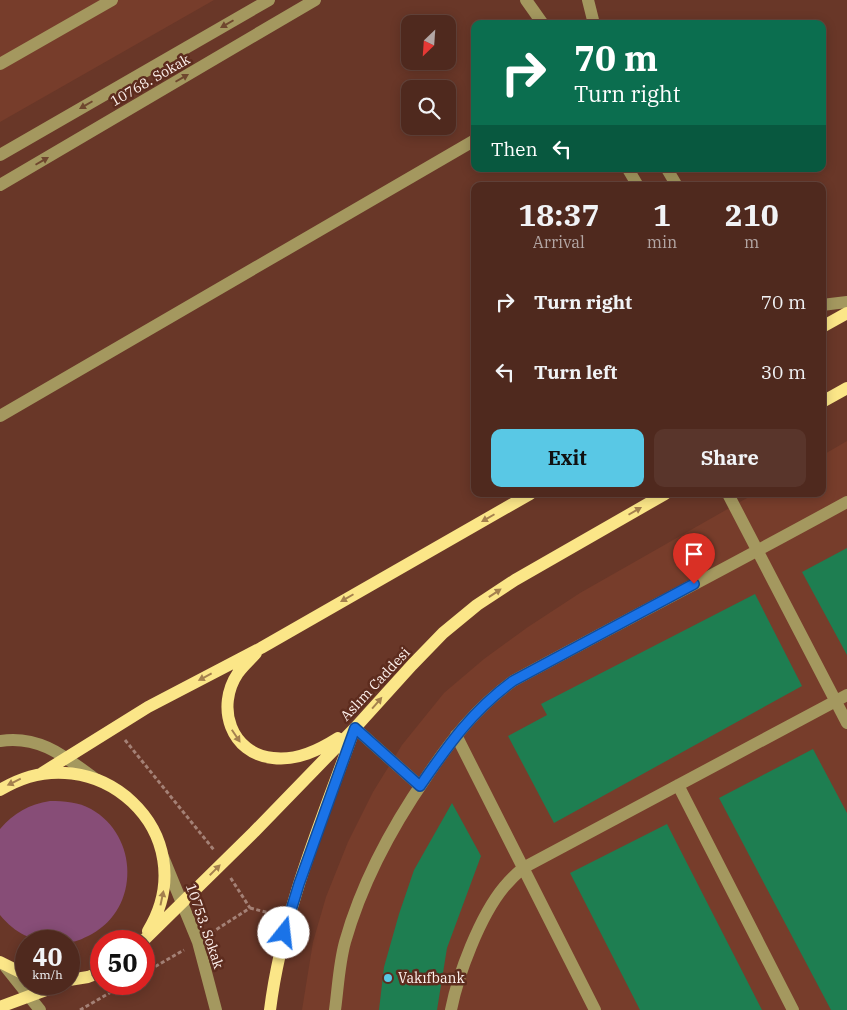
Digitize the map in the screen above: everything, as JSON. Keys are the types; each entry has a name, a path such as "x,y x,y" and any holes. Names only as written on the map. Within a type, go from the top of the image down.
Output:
{"main road":[{"path":"826,325 847,313"},
{"path":"826,400 847,388"},
{"path":"42,773 148,707 260,648 525,497"},
{"name":"Aslım Caddesi","path":"154,930 355,728 443,633 477,605 515,580 660,497"},
{"path":"260,648 237,674 229,693 227,712 232,730 242,744 257,754 274,758 298,757 323,748 355,728"},
{"path":"270,1010 277,966 288,918 355,728"},
{"path":"0,790 27,776 42,773 78,773 110,785 138,807 156,837 162,854 164,871 160,906 149,930"},
{"path":"2,964 15,970"},
{"path":"0,1007 29,996"}],"street":[{"path":"0,64 112,0"},
{"name":"10768. Sokak","path":"0,155 269,0"},
{"name":"10768. Sokak","path":"0,185 315,0"},
{"path":"526,0 540,20"},
{"path":"588,0 593,20"},
{"path":"0,416 471,142"},
{"path":"826,305 847,302"},
{"path":"730,497 847,724"},
{"path":"335,1010 344,945 354,911 381,850 420,786 456,735 487,701 513,681 847,502"},
{"path":"451,1010 453,998 469,953 486,915 503,888 522,868 847,695"},
{"path":"355,728 420,786"},
{"path":"456,735 595,1010"},
{"path":"0,741 13,739 31,741 50,748 94,778"},
{"path":"678,785 793,1010"},
{"name":"10753. Sokak","path":"162,854 198,942 216,1010"},
{"path":"2,964 40,1010"}],"path":[{"path":"115,727 213,848 221,864 250,908 198,942 155,967"},
{"path":"80,1010 106,995"}],"shaded area":[{"path":"0,0 214,0 0,122"},
{"path":"847,441 847,1010 302,1010 313,942 326,897 348,842 373,792 402,745 444,693 484,659 580,593 749,497 826,497 826,453"},
{"path":"61,801 71,802 91,809 107,821 118,836 125,854 128,872 125,890 119,907 108,922 97,930 90,930 90,935 80,939 80,930 16,930 0,915 0,829 22,810 35,804"}],"building":[{"path":"847,548 847,655 802,572"},
{"path":"755,594 802,686 554,823 508,736 547,715 541,704"},
{"path":"813,749 847,813 847,1010 831,1010 719,798"},
{"path":"452,803 481,856 447,948 437,1010 379,1010 384,967 414,870"},
{"path":"667,824 762,1010 640,1010 570,873"}],"place":[{"name":"Vakıfbank","path":"388,978"}],"route":[{"path":"284,933 299,884 355,728 420,786 456,735 474,713 493,695 513,681 694,584"}]}
